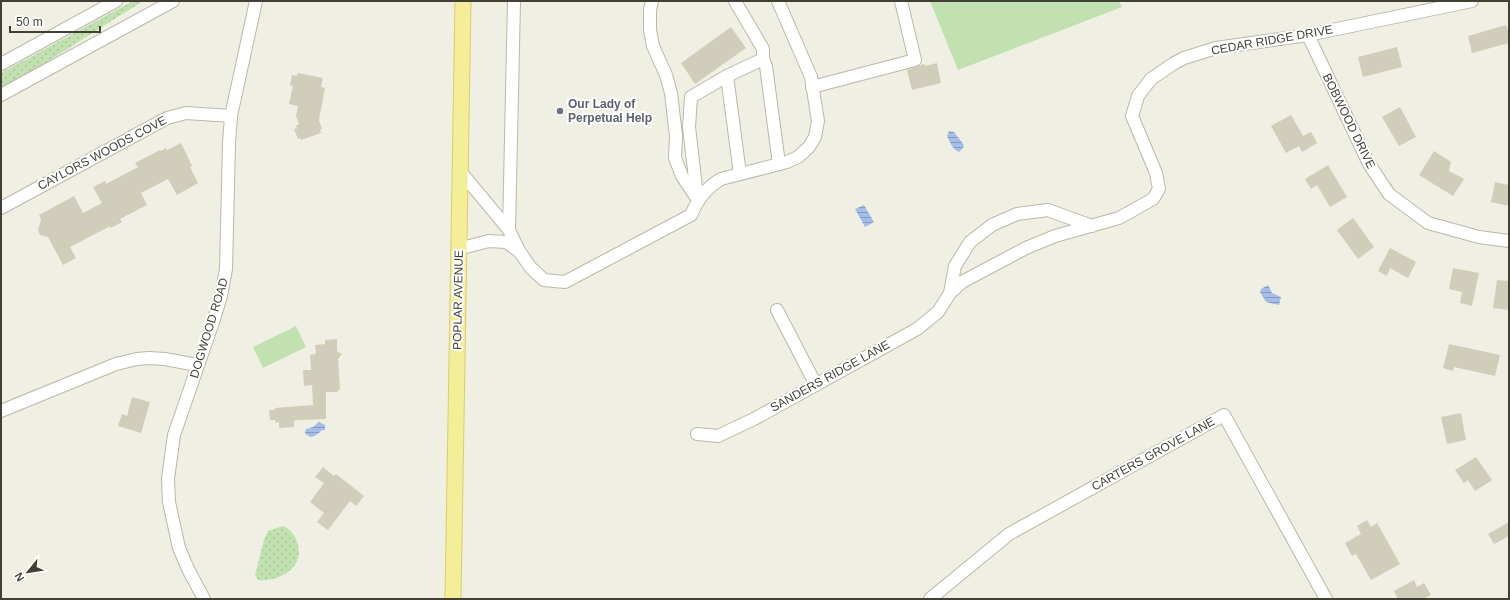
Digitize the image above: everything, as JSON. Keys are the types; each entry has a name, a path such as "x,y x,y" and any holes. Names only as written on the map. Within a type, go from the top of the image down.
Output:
{"main road":[{"name":"POPLAR AVENUE","path":"454,599 458,249 463,1"}],"street":[{"path":"1,64 116,1"},
{"path":"1,95 173,1"},
{"name":"DOGWOOD ROAD","path":"204,599 179,548 169,502 168,486 174,435 221,296 226,269 231,116 256,1"},
{"path":"509,230 514,1"},
{"path":"652,1 650,10 650,30 653,46 666,76 671,93 676,136 675,158 682,176 698,200"},
{"path":"735,1 762,49 763,59 766,66 779,164"},
{"path":"460,171 509,230 519,251 531,268 544,280 565,282 691,215 698,200 713,183 798,157 809,147 815,137 818,121 812,82 778,1"},
{"path":"812,82 915,60 902,1"},
{"name":"CEDAR RIDGE DRIVE","path":"1119,218 1153,199 1159,189 1156,173 1132,116 1138,96 1151,79 1184,58 1216,48 1308,35 1472,1"},
{"name":"BOBWOOD DRIVE","path":"1308,35 1368,164 1390,194 1428,223 1479,237 1509,240"},
{"path":"698,200 689,127 691,97 727,76 763,59"},
{"path":"727,76 740,174"},
{"name":"CAYLORS WOODS COVE","path":"1,208 167,118 186,113 231,116"},
{"name":"SANDERS RIDGE LANE","path":"950,293 955,266 970,242 992,225 1017,214 1048,210 1092,226"},
{"name":"SANDERS RIDGE LANE","path":"697,434 718,436 754,419 917,329 938,312 950,293 962,282 1026,248 1055,236 1119,218"},
{"path":"458,249 489,241 506,242 519,251"},
{"path":"777,310 816,385"},
{"path":"1,411 116,364 137,359 165,359 197,365"},
{"name":"CARTERS GROVE LANE","path":"930,599 1009,534 1224,415 1326,599"}],"green space":[{"path":"133,1 143,1 39,67 1,88 1,73"},
{"path":"930,1 1119,1 1122,7 958,70"},
{"path":"296,326 306,347 263,368 253,347"},
{"path":"283,526 290,530 296,539 299,551 298,559 289,571 282,575 266,580 258,580 255,575 264,540 268,531"}],"water":[{"path":"949,131 954,132 964,145 959,152 949,141 947,136"},
{"path":"864,205 874,222 865,227 855,209"},
{"path":"1268,285 1272,293 1281,297 1279,305 1266,302 1260,292 1261,289"},
{"path":"319,422 325,425 325,430 322,430 312,437 305,433 306,429 313,427"}],"building":[{"path":"1506,25 1509,34 1509,43 1472,53 1468,36"},
{"path":"731,27 746,48 695,84 681,63"},
{"path":"1397,47 1402,67 1363,77 1358,57"},
{"path":"937,63 941,83 912,90 907,70 924,64 925,66"},
{"path":"298,73 323,78 321,87 325,88 319,120 322,129 320,130 321,133 301,140 300,138 298,139 294,129 297,128 296,126 299,124 296,116 298,106 289,104 293,86 290,85 292,75 297,76"},
{"path":"1400,107 1416,137 1399,146 1382,117"},
{"path":"1291,115 1303,136 1311,132 1317,143 1302,152 1299,146 1286,153 1271,126"},
{"path":"181,143 198,183 177,195 168,179 141,193 147,205 120,219 122,222 111,228 110,226 70,247 76,258 63,265 48,237 40,235 38,230 41,220 39,215 74,196 83,213 102,203 93,187 105,181 106,184 138,167 135,163 160,150 161,151 166,148 167,150"},
{"path":"1434,151 1451,162 1449,171 1464,179 1453,196 1419,175"},
{"path":"1328,165 1347,197 1330,207 1317,185 1311,189 1305,179"},
{"path":"1495,182 1509,185 1509,206 1491,202"},
{"path":"1353,218 1374,247 1358,259 1337,230"},
{"path":"1390,248 1416,262 1408,278 1390,268 1387,276 1378,271"},
{"path":"1453,268 1479,273 1472,306 1460,303 1462,292 1449,289"},
{"path":"1497,280 1509,281 1509,310 1493,308"},
{"path":"337,339 337,351 342,354 338,359 340,390 338,390 338,392 326,392 326,419 297,420 294,421 294,427 279,428 279,422 276,423 275,420 270,420 269,410 275,410 275,408 313,405 312,385 304,386 303,370 311,370 310,355 316,354 315,345 325,344 325,340"},
{"path":"1449,344 1500,355 1495,376 1454,367 1453,371 1443,368"},
{"path":"132,397 150,402 141,433 118,426 122,414 127,416"},
{"path":"1461,413 1466,440 1447,444 1441,417"},
{"path":"1476,457 1492,480 1475,491 1468,480 1464,483 1455,470"},
{"path":"323,467 334,476 336,474 364,496 356,506 350,501 328,530 317,522 324,513 310,502 324,483 315,477"},
{"path":"1367,520 1371,527 1377,523 1400,564 1371,580 1356,554 1352,556 1345,543 1361,534 1357,526"},
{"path":"1509,522 1509,536 1494,544 1488,534"},
{"path":"1414,580 1417,587 1424,583 1431,595 1423,599 1398,599 1394,591"}],"place":[{"name":"Our Lady of Perpetual Help","path":"560,111"}]}
